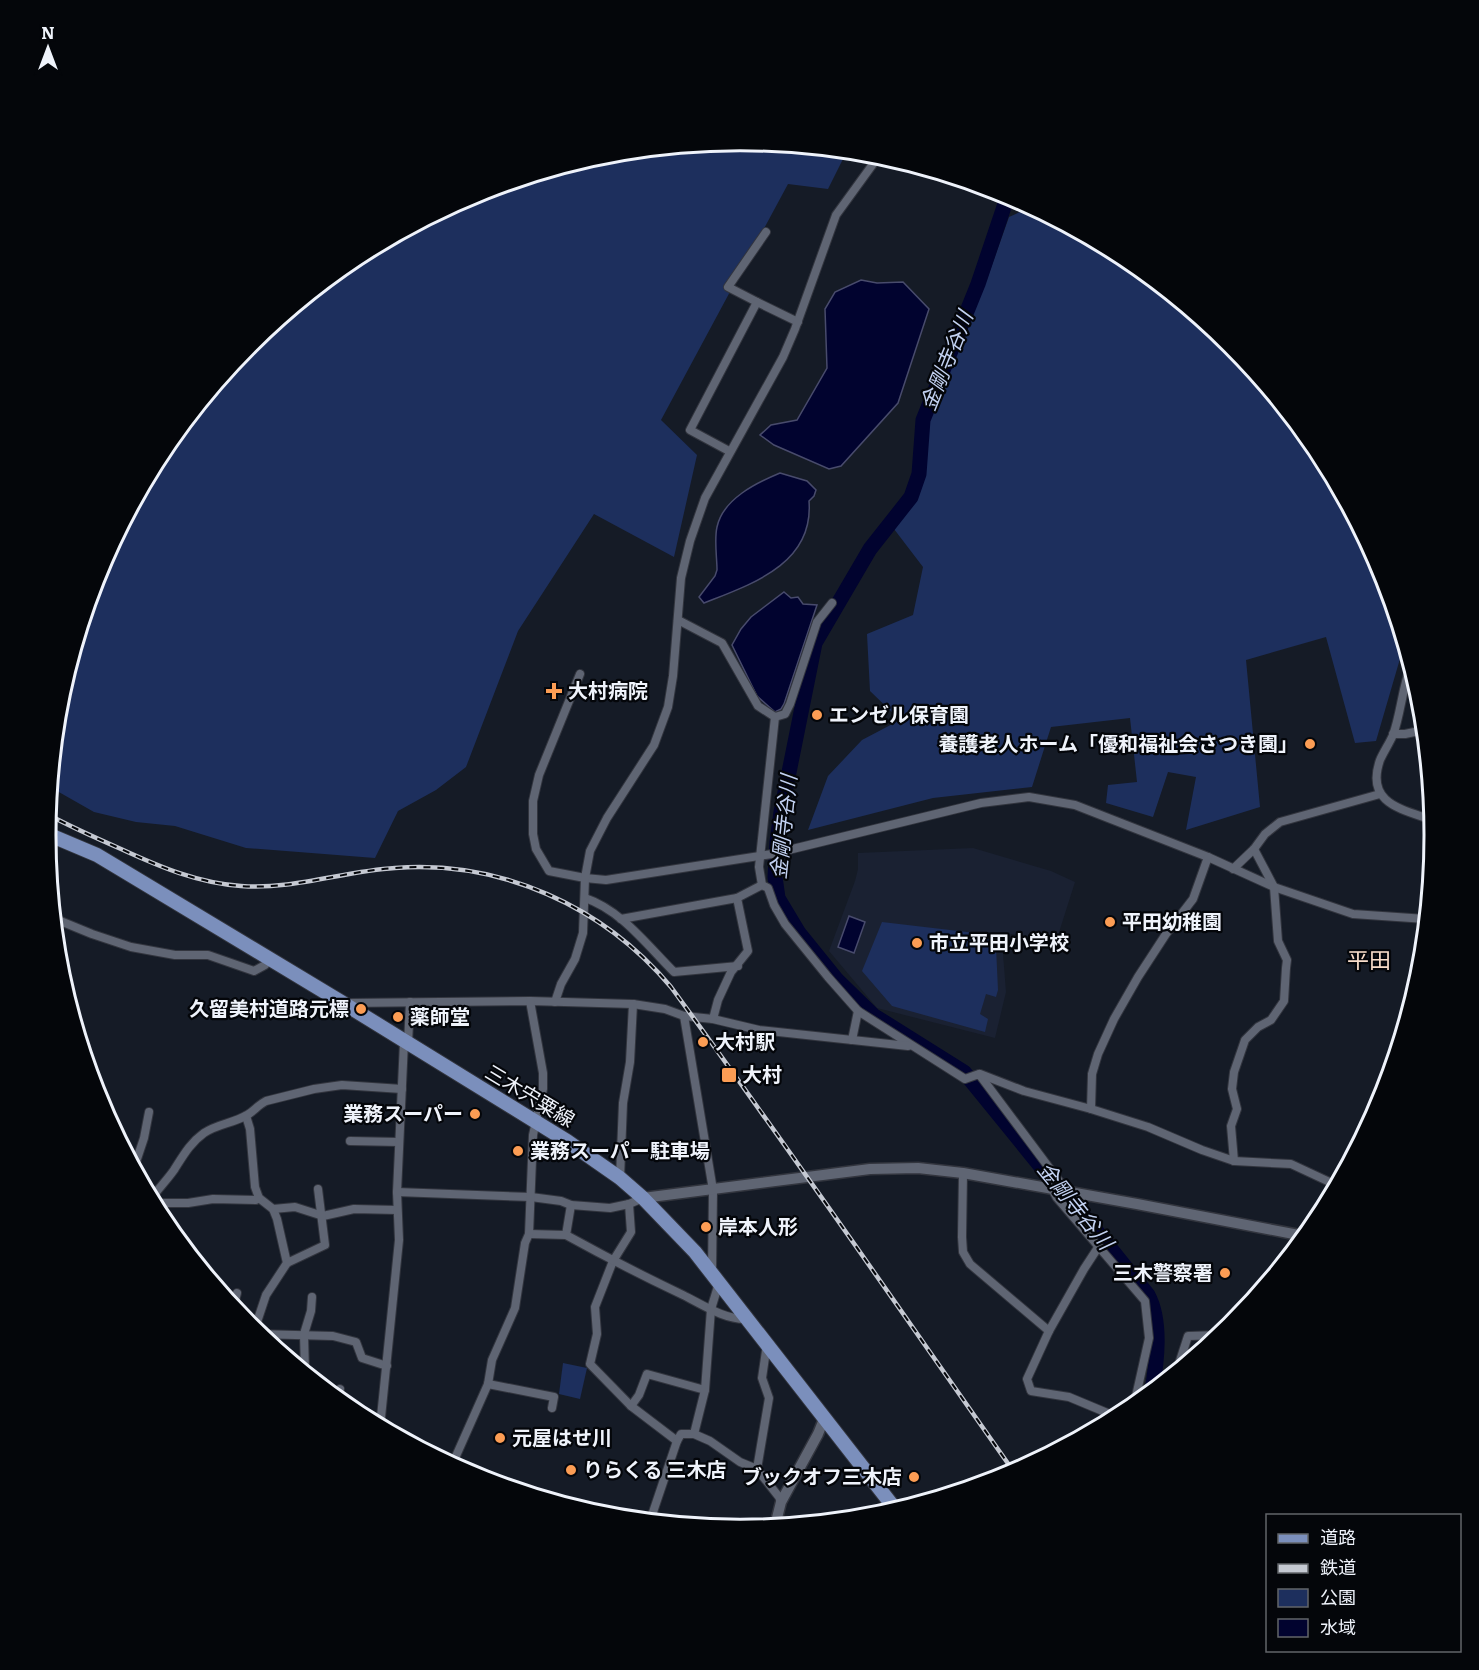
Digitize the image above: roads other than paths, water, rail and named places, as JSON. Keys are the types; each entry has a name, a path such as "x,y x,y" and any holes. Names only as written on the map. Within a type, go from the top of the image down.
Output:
{"main road":[{"name":"三木宍粟線","path":"56,838 97,855 344,1003 567,1141 620,1178 643,1198 695,1252 890,1502"}],"street":[{"path":"555,1002 561,984 575,959 583,933 585,878 590,851 654,745 668,707 674,676 681,578 690,541 705,498 783,357 798,322 836,215 873,164"},
{"path":"766,232 728,287 798,322"},
{"path":"729,451 690,430 757,302"},
{"path":"678,620 722,643 758,706 775,717 785,714 817,622 832,603"},
{"path":"580,674 539,775 533,801 533,834 536,849 549,871 585,878 606,879 761,855 981,803 1029,797 1075,805 1208,857 1274,887 1353,914 1419,918"},
{"path":"1406,684 1393,734 1380,762 1377,783 1385,801 1423,816"},
{"path":"762,885 759,867 775,717"},
{"path":"1393,734 1415,732"},
{"path":"1233,869 1254,849 1265,834 1280,822 1380,794"},
{"path":"1234,1161 1231,1126 1237,1109 1232,1089 1234,1072 1245,1040 1258,1027 1271,1020 1284,1001 1287,960 1278,941 1274,887 1254,849"},
{"path":"1091,1109 1092,1074 1098,1054 1114,1019 1166,934 1193,899 1208,857"},
{"path":"621,919 737,898 762,885"},
{"path":"762,885 768,888 774,905 803,947 858,1011 964,1079 979,1074 1024,1091 1148,1127 1234,1161 1290,1164 1329,1182"},
{"path":"585,898 596,902 621,919 674,972 738,966"},
{"path":"713,1019 718,1000 731,972 748,951 737,898"},
{"path":"61,921 131,947 175,955 208,955 254,971 265,965 269,959"},
{"path":"344,1003 530,1001 633,1004 759,1030 911,1046"},
{"path":"456,1457 488,1384 492,1360 515,1308 525,1243 529,1234 533,1136 543,1089 543,1073 530,1001"},
{"path":"381,1417 399,1240 397,1192 399,1142 410,1002"},
{"path":"620,1178 623,1103 630,1062 633,1004"},
{"path":"852,1040 858,1011"},
{"path":"684,1016 713,1190 716,1278 711,1309 705,1390 694,1434"},
{"path":"979,1074 1068,1192"},
{"path":"157,1193 188,1147 203,1134 246,1116 266,1101 314,1089 342,1085 402,1089"},
{"path":"137,1159 149,1112"},
{"path":"246,1116 250,1129 255,1187 259,1198 273,1209 287,1263"},
{"path":"350,1141 399,1142"},
{"path":"397,1192 531,1197 561,1201 571,1205 610,1209 643,1198 870,1169 918,1168 963,1173 1294,1234"},
{"path":"963,1173 963,1252 970,1264 1049,1331"},
{"path":"258,1320 266,1295 287,1263 325,1245 318,1189"},
{"path":"1052,1189 1057,1198 1145,1301 1149,1338 1137,1392"},
{"path":"163,1202 188,1203 213,1199 256,1200 259,1198"},
{"path":"629,1204 631,1232 613,1261 595,1307 597,1334 590,1364 631,1406 677,1441"},
{"path":"566,1235 571,1205"},
{"path":"273,1209 295,1208 323,1215 354,1209 397,1210"},
{"path":"529,1234 566,1235 711,1309 736,1320 747,1319"},
{"path":"1099,1246 1083,1269 1049,1331 1027,1379 1031,1391 1069,1397 1106,1412"},
{"path":"236,1297 237,1293"},
{"path":"305,1362 304,1334 312,1297"},
{"path":"272,1334 333,1336 356,1342 362,1358 387,1366"},
{"path":"1182,1356 1188,1336 1205,1335"},
{"path":"757,1469 769,1398 762,1378 766,1344"},
{"path":"631,1406 639,1395 647,1374 705,1390"},
{"path":"488,1384 554,1397 552,1408"},
{"path":"776,1518 781,1502 824,1419"},
{"path":"653,1513 681,1434 694,1434 710,1441 740,1462 757,1469 781,1502"}],"water":[{"path":"861,280 877,283 903,282 929,309 898,403 841,466 829,469 774,445 760,435 771,425 797,420 827,368 825,309 835,292"},
{"path":"780,473 807,481 816,490 809,501 808,523 801,541 791,556 760,579 704,603 699,597 717,570 716,537 720,517 733,500 742,493"},
{"path":"784,592 791,598 798,597 803,604 817,605 784,704 775,712 757,696 732,645 751,617"},
{"path":"849,916 865,922 854,953 838,947"}],"waterway":[{"name":"金剛寺谷川","path":"1005,205 978,284 923,420 919,474 911,497 870,549 815,643 781,812 775,877 778,898 799,933 837,980 873,1015 964,1072 1148,1295 1157,1329 1154,1380"}],"railway":[{"path":"56,819 150,862 180,873 225,884 280,885 395,868 435,867 473,872 511,881 547,894 582,912 614,933 644,958 671,987 1008,1464"}],"place":[{"name":"大村病院","path":"554,691"},
{"name":"エンゼル保育園","path":"817,715"},
{"name":"養護老人ホーム「優和福祉会さつき園」","path":"1310,744"},
{"name":"平田幼稚園","path":"1110,922"},
{"name":"市立平田小学校","path":"917,943"},
{"name":"久留美村道路元標","path":"361,1009"},
{"name":"薬師堂","path":"398,1017"},
{"name":"大村駅","path":"703,1042"},
{"name":"大村","path":"729,1075"},
{"name":"業務スーパー","path":"475,1114"},
{"name":"業務スーパー駐車場","path":"518,1151"},
{"name":"岸本人形","path":"706,1227"},
{"name":"三木警察署","path":"1225,1273"},
{"name":"元屋はせ川","path":"500,1438"},
{"name":"りらくる 三木店","path":"571,1470"},
{"name":"ブックオフ三木店","path":"914,1477"}],"district":[{"name":"平田","path":"1369,960"}]}
